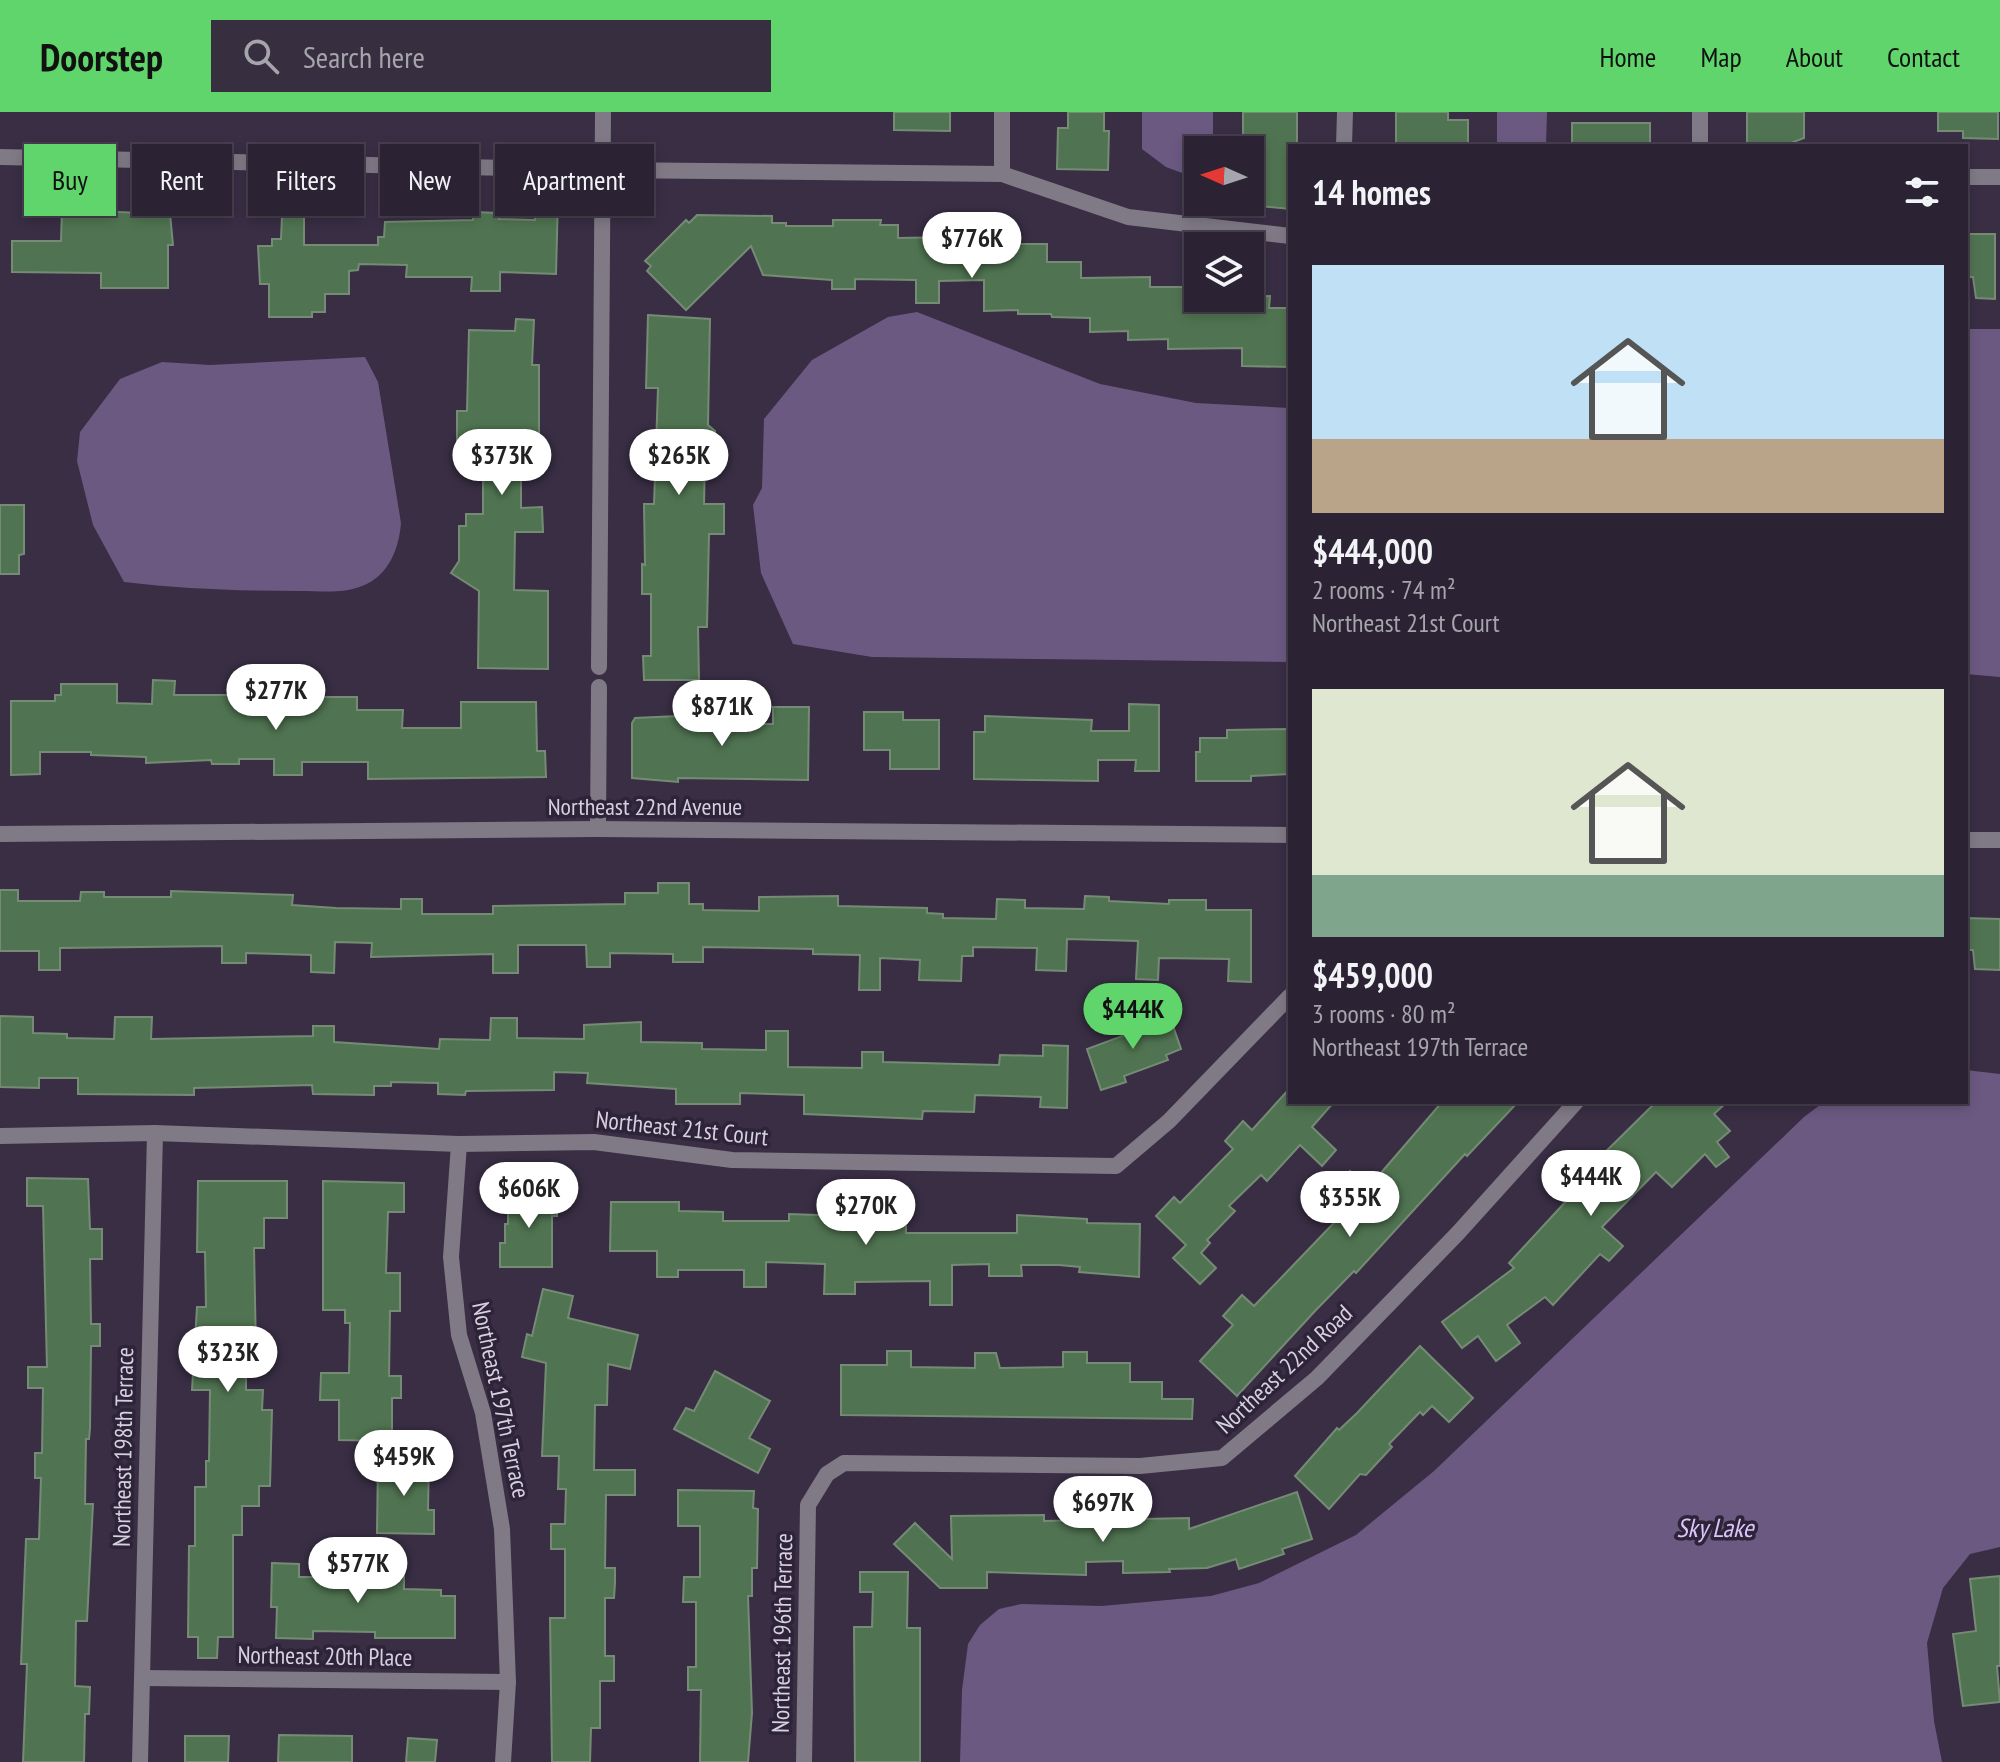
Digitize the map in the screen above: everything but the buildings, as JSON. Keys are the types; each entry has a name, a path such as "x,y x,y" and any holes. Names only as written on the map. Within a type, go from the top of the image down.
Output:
{"street":[{"path":"603,112 603,144"},
{"path":"1002,112 1002,174"},
{"path":"1344,144 1345,112"},
{"path":"1700,112 1700,144"},
{"path":"0,157 495,168"},
{"path":"654,171 1002,174 1128,217 1288,236"},
{"path":"1968,177 2000,177"},
{"path":"599,667 603,216"},
{"path":"598,829 599,687"},
{"name":"Northeast 22nd Avenue","path":"0,834 598,829 1288,835"},
{"path":"1968,840 2000,840"},
{"name":"Northeast 21st Court","path":"0,1136 155,1133 459,1144 594,1142 732,1160 1116,1166 1169,1121 1288,998"},
{"name":"Northeast 22nd Road","path":"808,1505 827,1474 844,1463 1140,1466 1222,1458 1317,1378 1458,1233 1574,1104"},
{"name":"Northeast 198th Terrace","path":"140,1762 155,1133"},
{"name":"Northeast 197th Terrace","path":"459,1144 451,1257 459,1335 483,1413 502,1529 508,1682 503,1762"},
{"name":"Northeast 196th Terrace","path":"804,1762 808,1505"},
{"name":"Northeast 20th Place","path":"142,1678 508,1682"}],"water":[{"path":"1142,112 1213,112 1213,136 1184,136 1184,174 1166,167 1142,149"},
{"path":"1497,112 1547,112 1546,144 1497,144"},
{"path":"917,312 1100,384 1196,403 1288,408 1288,662 872,657 793,644 761,573 753,505 762,488 764,419 812,360 888,317"},
{"path":"1968,329 2000,329 2000,677 1968,674"},
{"path":"365,357 378,382 401,523 395,551 379,575 355,589 332,592 212,589 124,582 93,525 77,461 80,432 120,379 162,362 210,365"},
{"name":"Sky Lake","path":"1968,1070 2000,1074 2000,1547 1970,1554 1943,1588 1927,1643 1934,1721 1942,1762 960,1762 962,1690 968,1644 980,1625 999,1609 1021,1604 1102,1606 1211,1596 1259,1583 1356,1535 1434,1471 1804,1117 1821,1104 1968,1104"}]}
